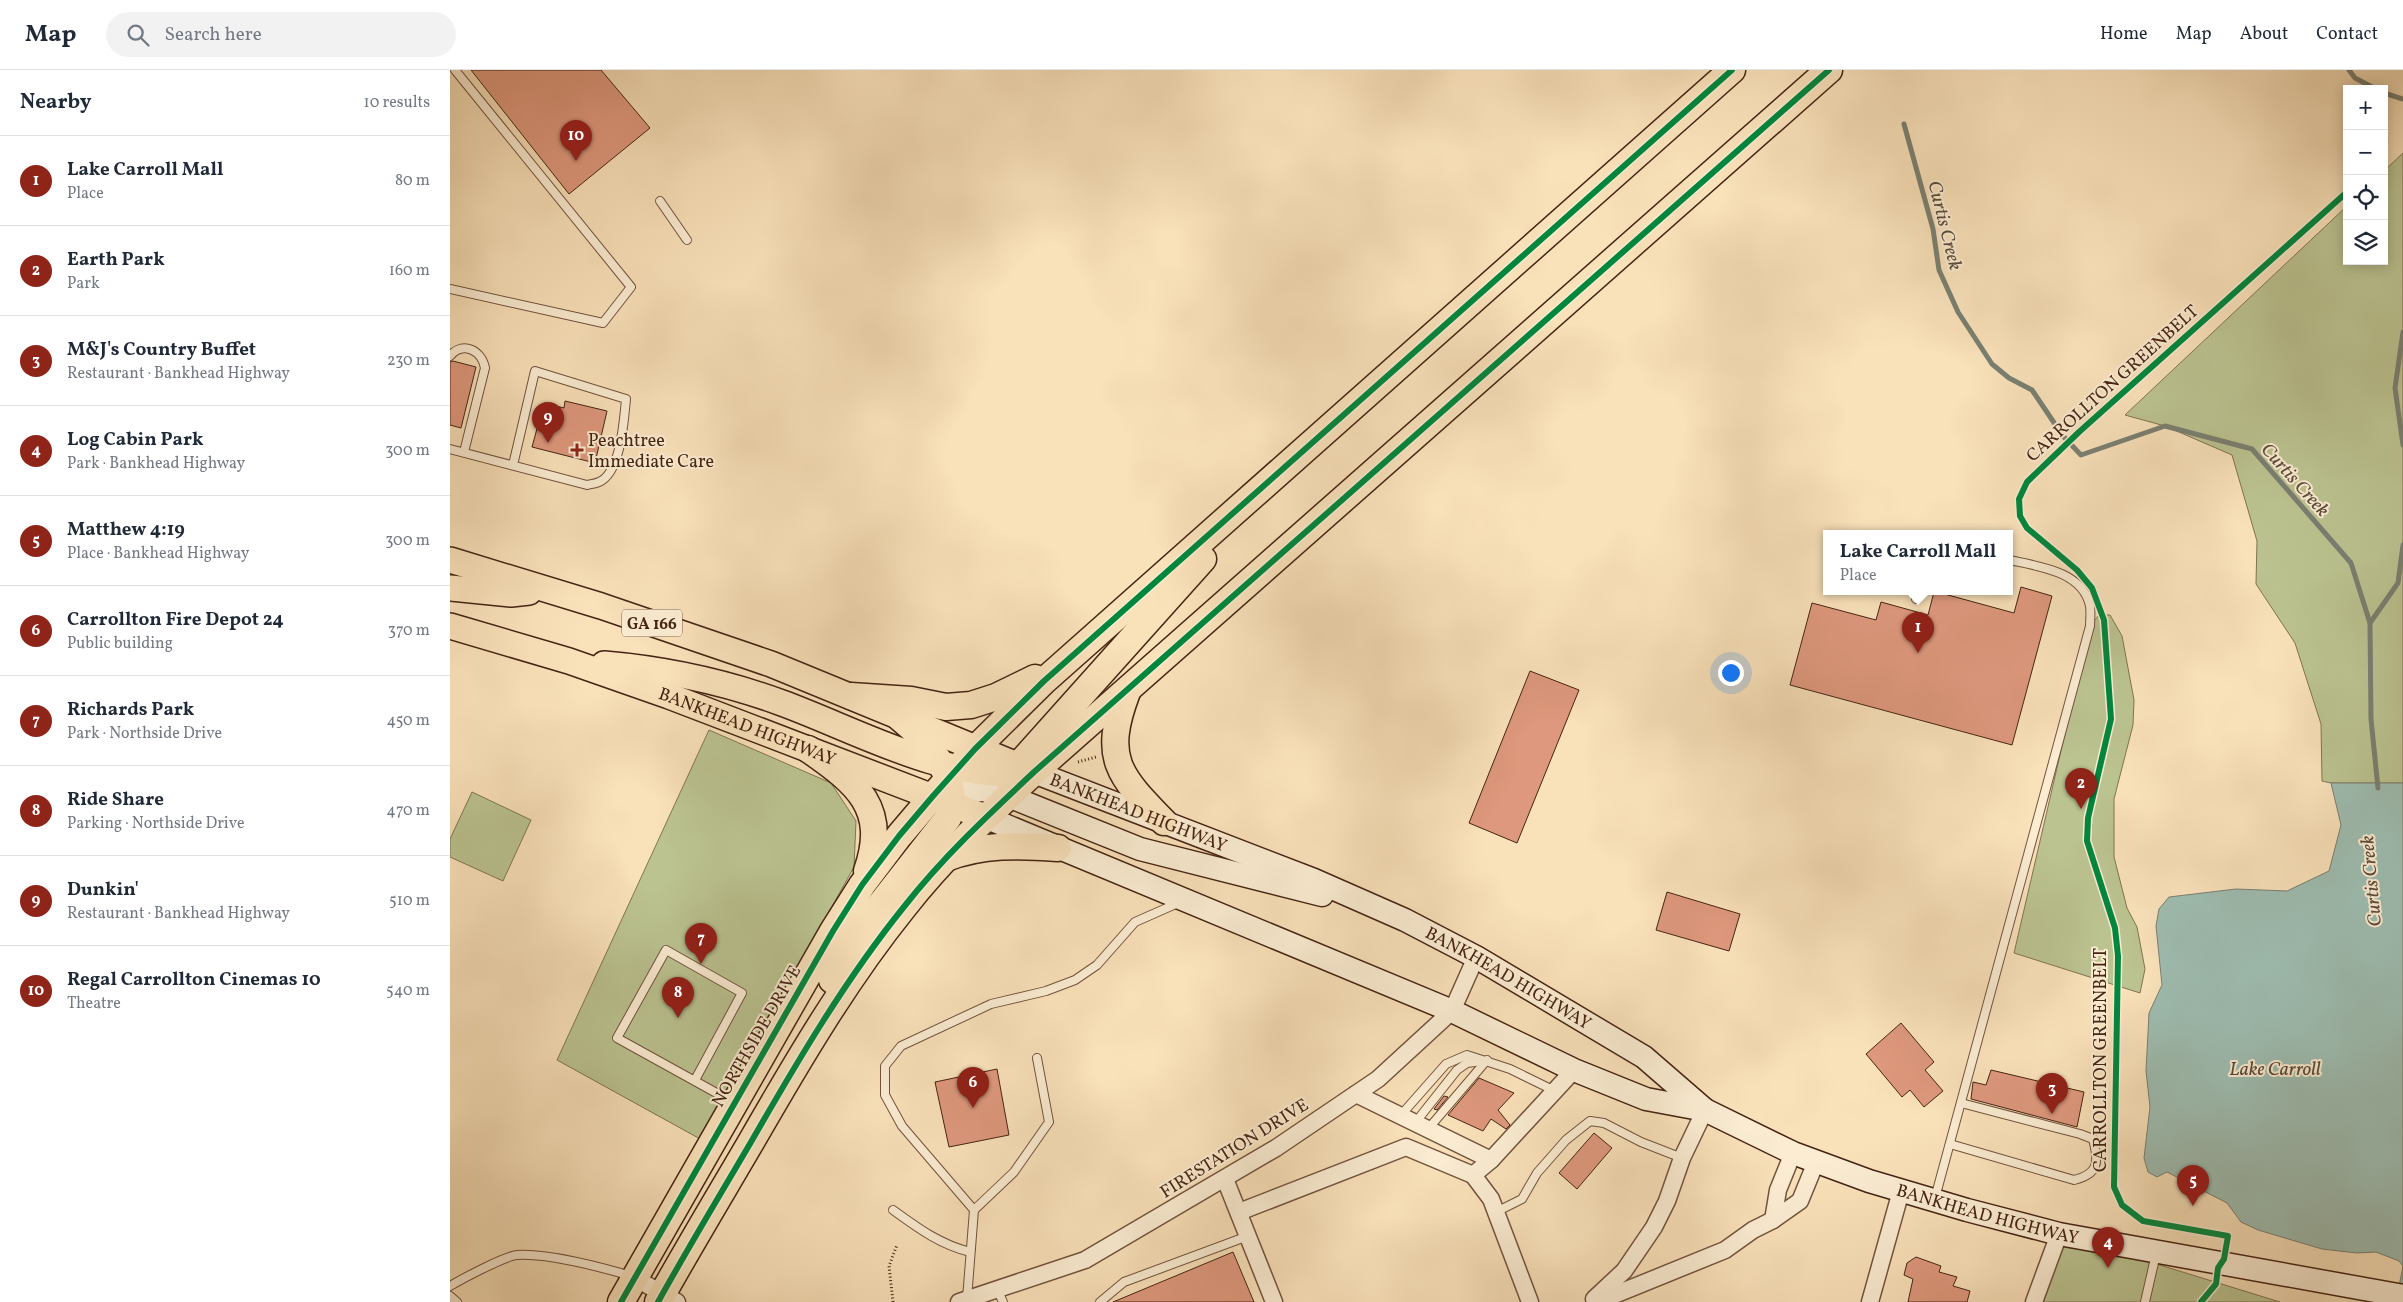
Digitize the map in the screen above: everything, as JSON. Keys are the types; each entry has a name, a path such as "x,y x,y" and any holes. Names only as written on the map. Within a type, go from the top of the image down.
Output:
{"highway":[{"name":"GA 166","path":"851,696 911,700 946,707 971,705 996,698 1062,664 1732,70"},
{"path":"1013,780 1127,691 1829,70"},
{"path":"666,1299 786,1080 864,961 902,908 945,858 985,817 1013,780 1256,498 1305,449"},
{"name":"NORTHSIDE DRIVE","path":"621,1302 833,931 862,885 899,836 950,778 1062,664"},
{"path":"1127,691 1115,727 1116,754 1130,786 1164,822"},
{"path":"786,1080 796,1042 858,933 948,818 950,778 928,745 900,718"},
{"path":"808,749 840,771 867,802 874,827 874,850 862,885"},
{"path":"945,858 986,847 1024,845 1058,848"}],"main road":[{"name":"BANKHEAD HIGHWAY","path":"450,560 551,590 691,636 771,664 851,696 900,718 985,817 1452,1011 1574,1070 1646,1099 1705,1110"},
{"path":"450,588 511,594 551,590"},
{"name":"BANKHEAD HIGHWAY","path":"450,626 569,661 808,749 950,778 1013,780 1164,822 1314,880 1384,910 1476,956 1644,1057 1705,1110 1793,1153 1816,1162 1934,1200 2059,1234 2399,1295"},
{"path":"569,661 639,667 745,691 979,789 1013,780 1096,833 1140,848 1384,910"}],"street":[{"name":"FIRESTATION DRIVE","path":"963,1301 1000,1296 1085,1260 1226,1179 1356,1094 1378,1079 1452,1011 1476,956"},
{"path":"1473,1175 1491,1160 1574,1070"},
{"path":"1356,1094 1491,1160"},
{"path":"1591,1302 1624,1271 1639,1251 1667,1201 1682,1158 1705,1110"},
{"path":"1239,1212 1406,1146 1473,1175 1485,1188 1530,1302"},
{"path":"1773,1220 1778,1190 1793,1153"},
{"path":"1597,1302 1715,1256 1752,1230 1773,1220 1800,1201 1816,1162"},
{"path":"1226,1179 1274,1302"},
{"path":"1870,1302 1901,1190"},
{"path":"2034,1302 2059,1234"},
{"path":"635,1278 666,1299"}],"lane":[{"path":"450,289 603,323 631,287 456,70"},
{"path":"660,201 687,240"},
{"path":"450,356 455,350 462,348 471,349 483,359 485,368 464,452"},
{"path":"450,449 587,484 599,482 612,468 622,438 626,398 535,372 513,465"},
{"path":"1934,1200 2090,626 2090,606 2084,592 2071,580 2054,570 2013,561"},
{"path":"974,1210 902,1126 885,1095 885,1066 901,1046 991,1004 1046,991 1075,980 1097,965 1135,922 1184,900"},
{"path":"695,1080 742,993 666,950 617,1038 735,1103"},
{"path":"1415,1122 1446,1064 1467,1055 1487,1060 1555,1091"},
{"path":"963,1301 974,1210 1014,1172 1049,1122 1037,1058"},
{"path":"1415,1122 1487,1060"},
{"path":"1415,1122 1457,1070 1467,1063 1487,1060"},
{"path":"1950,1144 2074,1180 2087,1177 2096,1166 2097,1154 2093,1140 2080,1134 1961,1103"},
{"path":"1496,1212 1522,1199 1537,1173 1566,1140 1590,1121 1604,1123 1640,1142 1682,1158"},
{"path":"893,1210 931,1237 949,1246 970,1252"},
{"path":"1100,1302 1124,1282 1248,1236"},
{"path":"2145,1302 2156,1252"},
{"path":"450,1286 516,1255 559,1259 607,1268 635,1278"},
{"path":"450,1296 457,1302"}],"path":[{"path":"1075,762 1100,755"},
{"path":"893,1302 889,1266 897,1245"}],"green space":[{"path":"2403,153 2403,783 2331,783 2322,781 2321,724 2295,643 2256,584 2257,541 2232,455 2165,426 2125,415 2343,210 2343,265 2388,265 2388,167"},
{"path":"2099,615 2110,615 2122,636 2134,700 2133,725 2114,799 2114,857 2127,908 2137,927 2145,969 2140,993 2014,953 2090,626"},
{"path":"709,730 831,783 856,821 854,867 702,1140 557,1060"},
{"path":"472,792 531,820 503,881 450,857 450,839"},
{"path":"2059,1234 2280,1302 2036,1302"}],"water":[{"name":"Lake Carroll","path":"2331,783 2403,783 2403,1266 2399,1261 2376,1252 2357,1253 2322,1249 2258,1230 2241,1222 2227,1203 2167,1172 2157,1177 2148,1172 2144,1158 2150,1107 2146,1071 2149,1013 2162,985 2156,926 2159,909 2169,897 2236,889 2287,891 2329,871 2341,825"},
{"path":"2403,1266 2403,1302 2396,1302"}],"building":[{"path":"471,70 601,70 650,128 569,194"},
{"path":"453,361 476,367 461,428 450,425 450,362"},
{"path":"565,401 607,411 595,463 532,447 544,403 564,408"},
{"path":"2021,587 2052,596 2012,745 1790,685 1812,603 1876,620 1881,602 1928,615 1933,595 1948,595 2014,613"},
{"path":"1530,671 1579,690 1517,843 1469,823"},
{"path":"1667,892 1740,914 1729,951 1656,930"},
{"path":"1901,1023 1934,1062 1925,1070 1943,1091 1924,1107 1910,1090 1902,1097 1866,1054"},
{"path":"997,1069 1009,1135 949,1147 935,1082"},
{"path":"1991,1070 2084,1092 2077,1127 1971,1099 1973,1082 1986,1085"},
{"path":"1479,1078 1514,1093 1498,1110 1510,1125 1506,1129 1491,1119 1483,1131 1448,1115"},
{"path":"1444,1096 1448,1097 1437,1110 1434,1109"},
{"path":"1594,1133 1612,1148 1577,1189 1559,1173"},
{"path":"1233,1252 1254,1302 1113,1302"},
{"path":"1916,1257 1941,1266 1939,1272 1957,1277 1953,1286 1970,1291 1967,1302 1908,1302 1913,1279 1904,1275 1907,1263"}],"waterway":[{"path":"2349,70 2355,78 2368,85"},
{"path":"2388,94 2403,99"},
{"name":"Curtis Creek","path":"1904,124 1933,229 1939,270 1958,312 1992,364 2009,378 2032,390 2063,436 2081,455 2165,426 2252,449 2351,563 2370,623 2371,719 2378,788"},
{"path":"2403,332 2395,388 2403,445"},
{"path":"2370,623 2398,583 2403,545"}],"cycle path":[{"path":"621,1302 833,931 862,885 899,836 975,749 1044,681 1732,70"},
{"path":"658,1302 822,1022 882,935 949,854 1034,772 1829,70"},
{"name":"CARROLLTON GREENBELT","path":"2201,1302 2216,1284 2218,1268 2224,1259 2228,1236 2143,1221 2122,1205 2114,1187 2118,956 2115,928 2087,841 2088,818 2111,719 2104,620 2092,588 2077,570 2027,528 2020,516 2019,499 2027,482 2079,432 2343,196"}],"place":[{"name":"Regal Carrollton Cinemas 10","path":"576,161"},
{"name":"Dunkin'","path":"548,443"},
{"name":"Peachtree Immediate Care","path":"577,450"},
{"name":"Lake Carroll Mall","path":"1918,653"},
{"name":"Earth Park","path":"2081,809"},
{"name":"Richards Park","path":"701,964"},
{"name":"Ride Share","path":"678,1018"},
{"name":"Carrollton Fire Depot 24","path":"973,1108"},
{"name":"M&J's Country Buffet","path":"2052,1114"},
{"name":"Matthew 4:19","path":"2193,1206"},
{"name":"Log Cabin Park","path":"2108,1268"}]}
